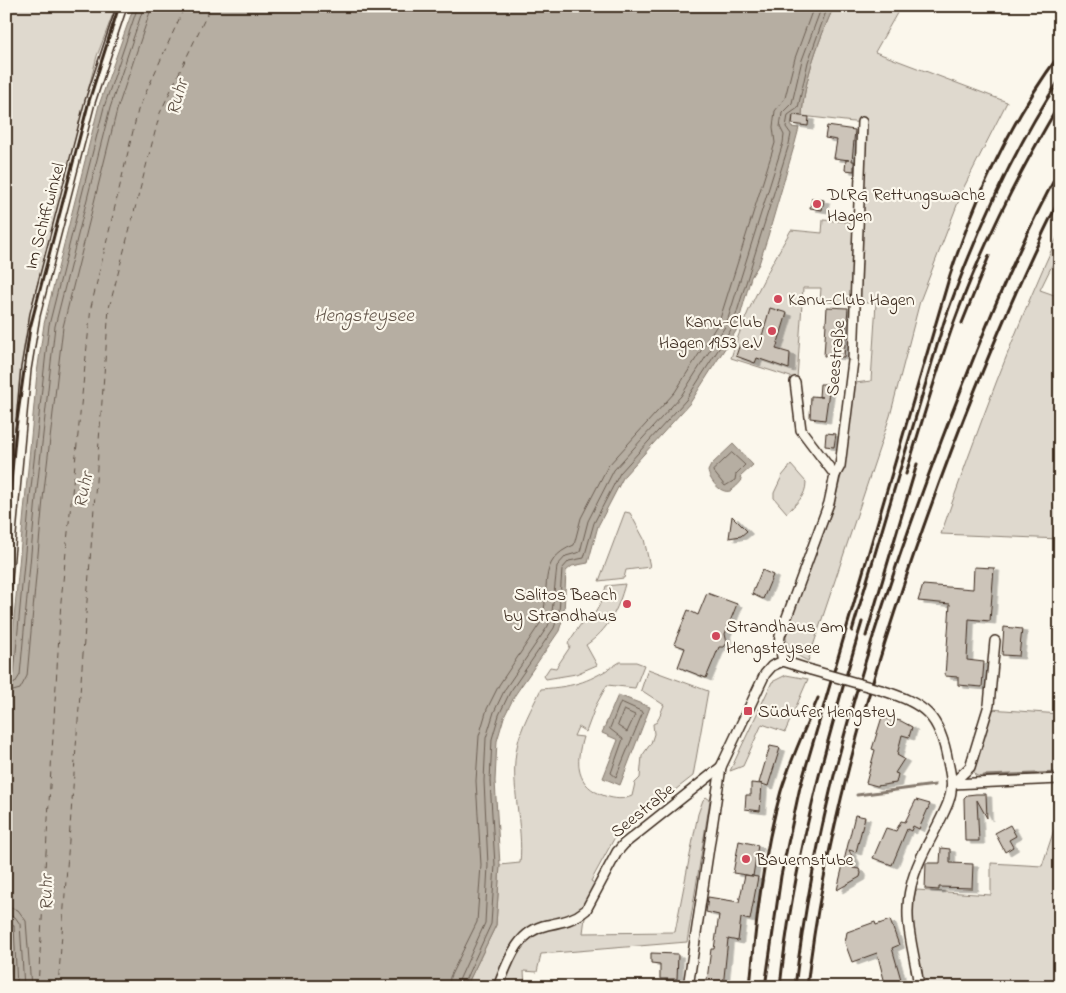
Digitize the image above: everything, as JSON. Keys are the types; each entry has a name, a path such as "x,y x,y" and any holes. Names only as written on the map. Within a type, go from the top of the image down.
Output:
{"street":[{"name":"Im Schiffwinkel","path":"6,589 26,369 35,315 90,102 122,6"},
{"name":"Seestraße","path":"688,987 721,767 764,674 772,666 783,661 779,643 780,636 829,503 835,475 840,466 853,361 862,122"},
{"name":"Seestraße","path":"795,382 801,430 835,475"},
{"path":"952,784 970,767 989,705 995,641"},
{"path":"783,661 911,700 925,710 937,725 945,746 952,784 948,802 916,868 910,887 908,925 919,987"},
{"name":"Seestraße","path":"498,987 514,949 527,934 538,927 570,920 586,910 616,852 721,767"},
{"path":"952,784 1060,779"}],"shaded area":[{"path":"6,6 116,6 97,56 31,309 6,511"},
{"path":"834,6 901,6 875,52 1007,102 964,187 920,301 890,416 808,661 791,650 787,642 786,631 834,505 846,455 855,383 871,381 876,303 820,302 821,288 803,288 797,379 731,358 736,341 765,276 791,230 822,233 823,220 858,223 862,123 802,116 803,102 813,60"},
{"path":"1060,231 1060,249 1040,290 1060,297 1060,539 941,534 997,381"},
{"path":"791,465 806,482 806,487 797,503 787,513 774,498 774,493 782,476"},
{"path":"625,512 630,513 644,539 650,567 626,570 624,578 599,581"},
{"path":"625,584 611,619 600,633 586,645 597,665 576,674 546,679 544,676 550,667 556,668 570,647 568,643 585,618 589,622 595,614 606,586"},
{"path":"620,662 636,662 644,665 635,688 607,685 596,705 586,732 578,727 574,736 583,737 580,747 579,765 583,780 595,792 605,796 619,799 632,796 635,783 640,778 642,756 651,743 654,734 653,724 657,722 664,705 641,690 648,669 708,691 693,776 615,837 591,881 599,886 586,910 583,933 675,932 698,814 706,797 710,800 687,942 541,954 537,972 524,971 525,987 466,987 496,925 500,865 520,863 521,849 515,790 515,761 519,739 527,717 541,689 582,682"},
{"path":"786,675 808,679 785,732 762,724 743,766 730,771 772,682"},
{"path":"990,709 1060,714 1060,774 983,778 975,775 973,769"},
{"path":"1054,830 1060,830 1060,987 924,987 913,926 913,902 916,890 991,895 991,863 1042,866"}],"water":[{"name":"Hengsteysee","path":"134,6 834,6 813,60 803,102 802,116 793,115 791,127 799,128 768,236 759,264 751,277 736,331 690,403 624,476 598,526 588,563 572,566 566,571 564,614 559,631 515,695 504,717 497,741 495,781 500,865 496,925 466,987 12,987 6,904 6,703 37,373 44,324 99,105"},
{"path":"733,444 753,465 740,477 742,480 736,486 730,491 726,491 716,485 710,478 708,471 711,465"},
{"path":"618,695 650,707 620,785 603,778 618,740 602,733"}],"building":[{"path":"793,115 809,117 808,126 792,124"},
{"path":"827,126 855,130 852,161 854,161 854,171 845,170 846,160 849,160 834,158 837,140 825,138"},
{"name":"DLRG Rettungswache Hagen","path":"812,198 824,200 822,210 810,208"},
{"path":"827,307 848,308 844,357 824,356"},
{"path":"770,308 787,313 776,349 790,353 789,369 757,358 755,363 736,356 740,344 758,350"},
{"path":"820,384 830,384 825,420 810,418 811,396 819,397"},
{"path":"826,433 836,434 834,447 825,446"},
{"path":"732,516 747,531 741,536 729,538"},
{"path":"974,567 994,568 990,621 969,619 967,660 984,662 982,687 958,685 958,677 945,676 950,604 918,601 923,585 973,589"},
{"path":"762,570 773,575 763,599 752,594"},
{"path":"707,593 737,604 725,634 727,643 724,647 719,647 706,678 678,667 685,648 674,644 688,610 698,615"},
{"path":"1004,627 1022,629 1019,656 1002,655"},
{"path":"882,717 901,721 912,727 909,737 902,735 897,755 904,759 895,773 898,774 896,783 877,786 866,783 875,750 872,749"},
{"path":"770,746 780,748 768,786 759,783"},
{"path":"751,783 762,784 760,811 745,809 746,795 751,795"},
{"path":"986,794 987,818 977,800 979,841 965,841 964,798 967,795"},
{"path":"916,800 930,804 919,829 913,826 911,831 907,829 892,865 873,858 886,828 896,831 901,821 905,822"},
{"path":"855,815 865,817 856,852 849,850 854,860 853,868 859,869 861,873 860,877 837,890"},
{"path":"1010,825 1016,836 1009,840 1013,847 1005,852 995,833"},
{"name":"Bauernstube","path":"739,841 758,845 753,876 733,873"},
{"path":"941,848 950,849 950,863 973,864 972,888 939,887 939,890 925,889 926,863 940,863"},
{"path":"745,875 758,877 750,920 741,918 738,941 728,939 723,987 706,987 711,949 714,949 719,915 706,912 708,897 739,902"},
{"path":"890,920 899,945 892,948 902,983 886,987 877,953 852,962 845,943 847,932 875,922 876,925"},
{"path":"651,953 678,954 677,979 660,979 660,964 651,963"}],"waterway":[{"path":"984,776 1060,773"},
{"path":"857,795 935,785"}],"ferry route":[{"path":"38,987 61,601 91,307 138,110 185,6"},
{"path":"58,987 109,308 160,113 211,6"}],"railway":[{"path":"6,537 16,428 30,328 89,101 119,6"},
{"path":"765,987 781,876 800,787 950,275 971,217 996,160 1025,106 1060,54"},
{"path":"852,631 944,322 994,197 1025,137 1060,79"},
{"path":"906,474 947,343 964,296 1015,184 1060,103"},
{"path":"795,987 805,916 818,847 834,777 872,640 917,506 996,302 1060,169"},
{"path":"807,987 824,877 836,822 879,660 930,509 981,374 1019,285 1060,198"},
{"path":"962,323 989,256"},
{"path":"866,636 917,464"},
{"path":"780,987 793,894 812,803 862,622"},
{"path":"750,987 761,888 769,839 789,767 818,698"}],"place":[{"name":"DLRG Rettungswache Hagen","path":"817,204"},
{"name":"Kanu-Club Hagen","path":"778,299"},
{"name":"Kanu-Club Hagen 1953 e.V","path":"772,331"},
{"name":"Salitos Beach by Strandhaus","path":"627,604"},
{"name":"Strandhaus am Hengsteysee","path":"716,636"},
{"name":"Südufer Hengstey","path":"748,711"},
{"name":"Bauernstube","path":"746,859"}],"water label":[{"name":"Ruhr","path":"176,97"},
{"name":"Ruhr","path":"82,490"},
{"name":"Ruhr","path":"45,893"}]}
